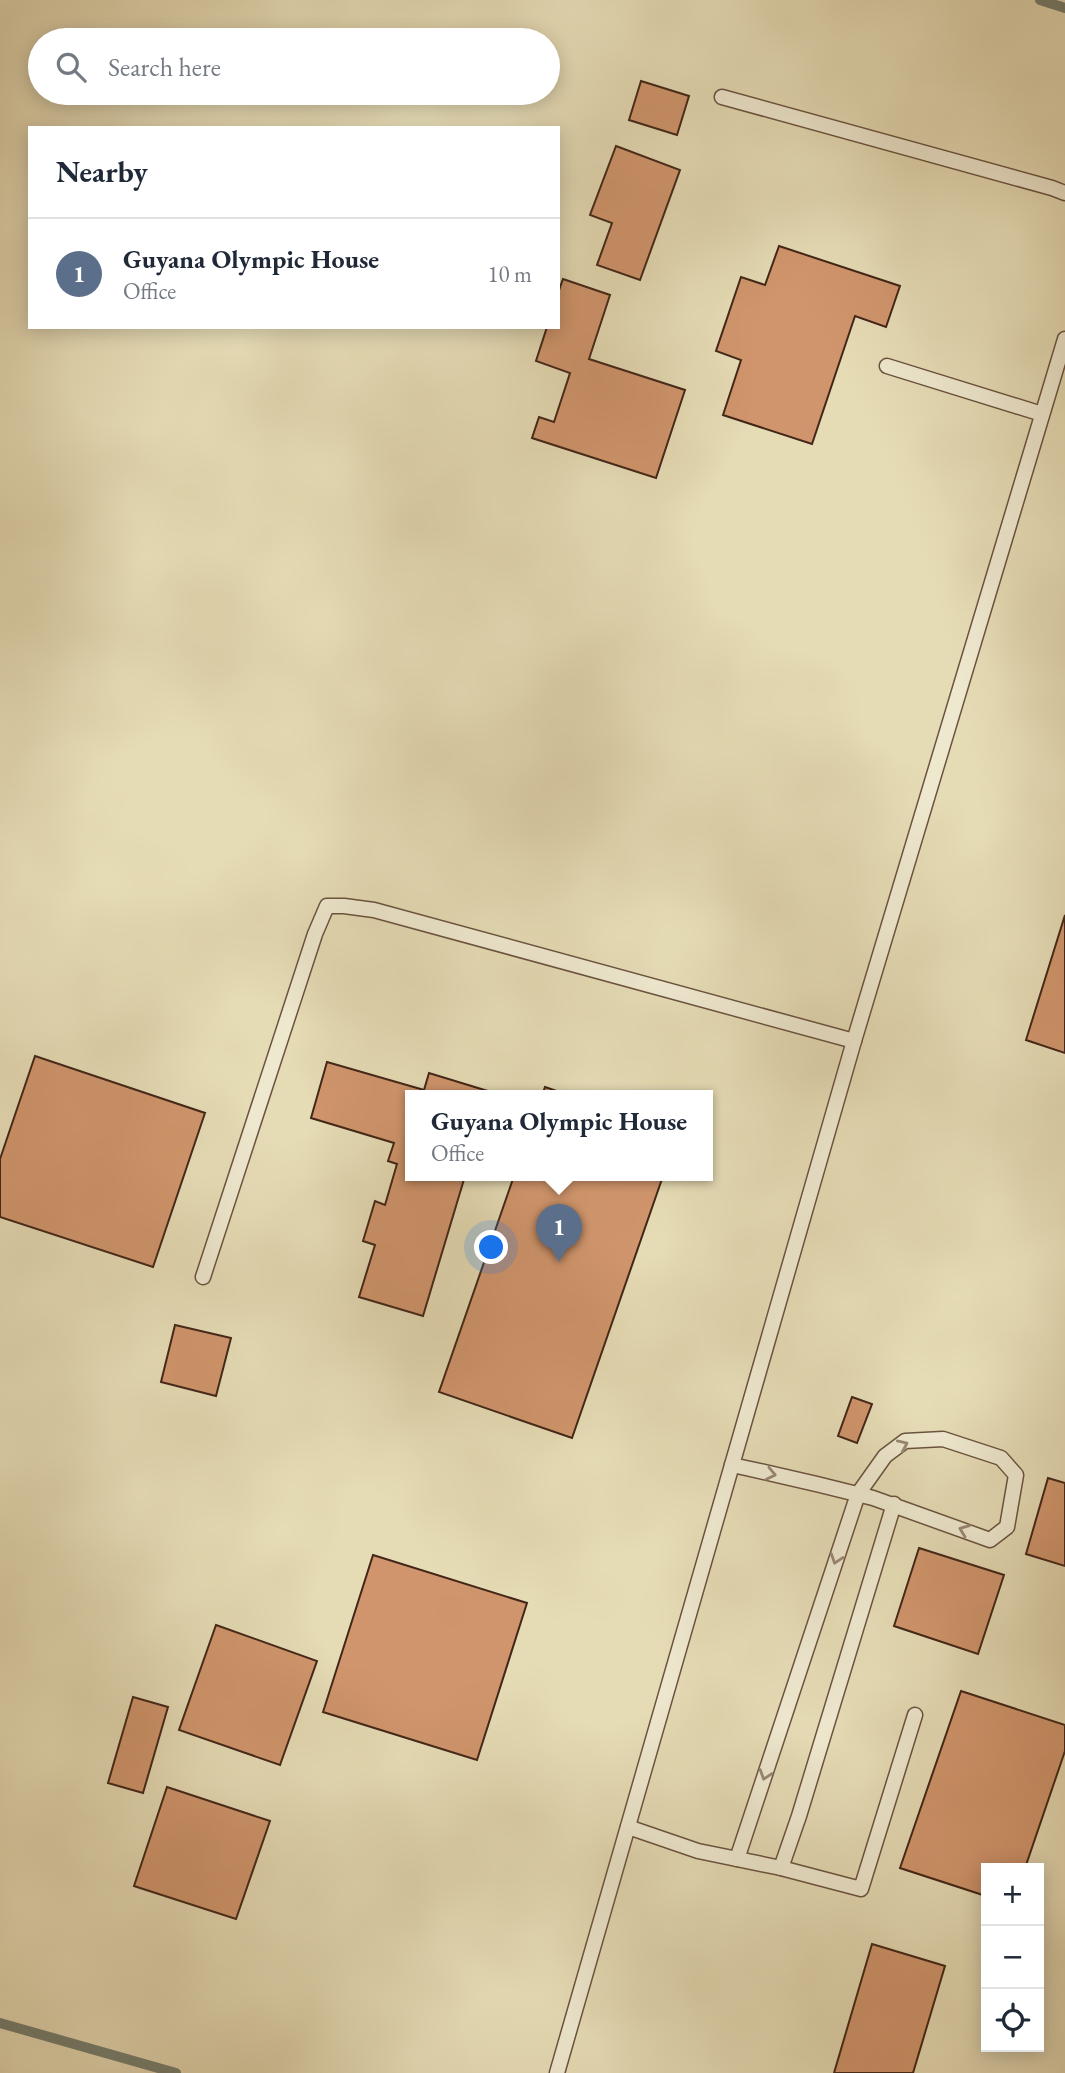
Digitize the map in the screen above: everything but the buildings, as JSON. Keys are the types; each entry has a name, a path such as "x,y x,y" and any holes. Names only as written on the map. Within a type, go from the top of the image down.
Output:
{"lane":[{"path":"722,97 1065,193"},
{"path":"557,2073 854,1041 1065,339"},
{"path":"887,366 1042,414"},
{"path":"203,1277 310,947 327,906 374,910 854,1041"},
{"path":"732,1465 858,1494 894,1504 990,1540 1007,1527 1016,1475 1001,1458 943,1439 905,1441 885,1455 858,1494 737,1859"},
{"path":"781,1868 894,1504"},
{"path":"628,1827 698,1851 781,1868 860,1889 915,1715"}],"waterway":[{"path":"1040,0 1065,8"},
{"path":"0,2023 176,2073"}],"place":[{"name":"Guyana Olympic House","path":"559,1262"}]}
